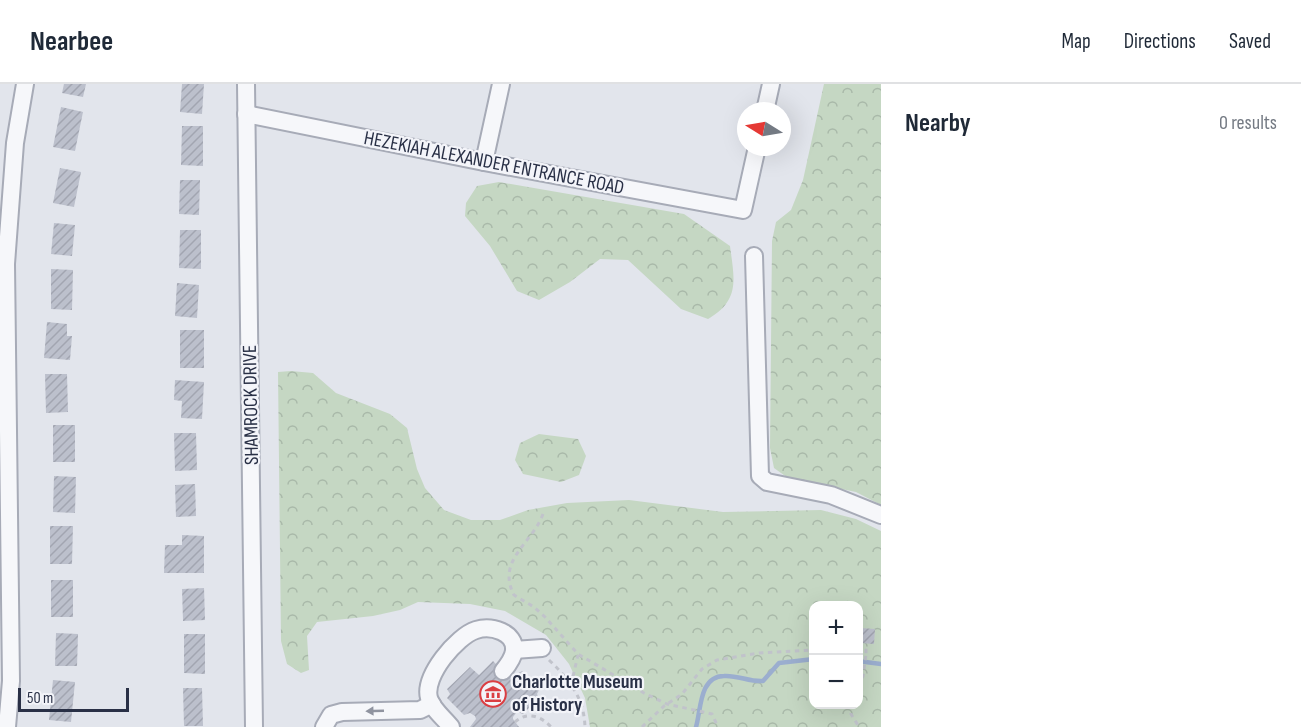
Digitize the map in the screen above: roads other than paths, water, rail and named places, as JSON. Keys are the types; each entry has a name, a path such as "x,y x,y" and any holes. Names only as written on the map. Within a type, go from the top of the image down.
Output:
{"street":[{"path":"7,727 11,681 7,245 15,143 25,84"},
{"name":"SHAMROCK DRIVE","path":"246,84 254,727"},
{"path":"484,162 501,84"},
{"path":"767,102 771,84"},
{"name":"HEZEKIAH ALEXANDER ENTRANCE ROAD","path":"246,114 484,162 743,210 755,156"},
{"path":"754,256 760,476 767,482 831,495 881,515"},
{"path":"451,727 432,704 428,689 437,666 468,634 487,628 498,630 509,636 513,643 514,650 510,662 503,670"},
{"path":"514,650 539,648"},
{"path":"324,727 331,715 342,712 420,710 432,704"}],"waterway":[{"path":"696,727 705,688 716,678 729,676 763,681 779,663 809,660"},
{"path":"863,662 881,664"}],"place":[{"name":"Charlotte Museum of History","path":"493,694"}]}
